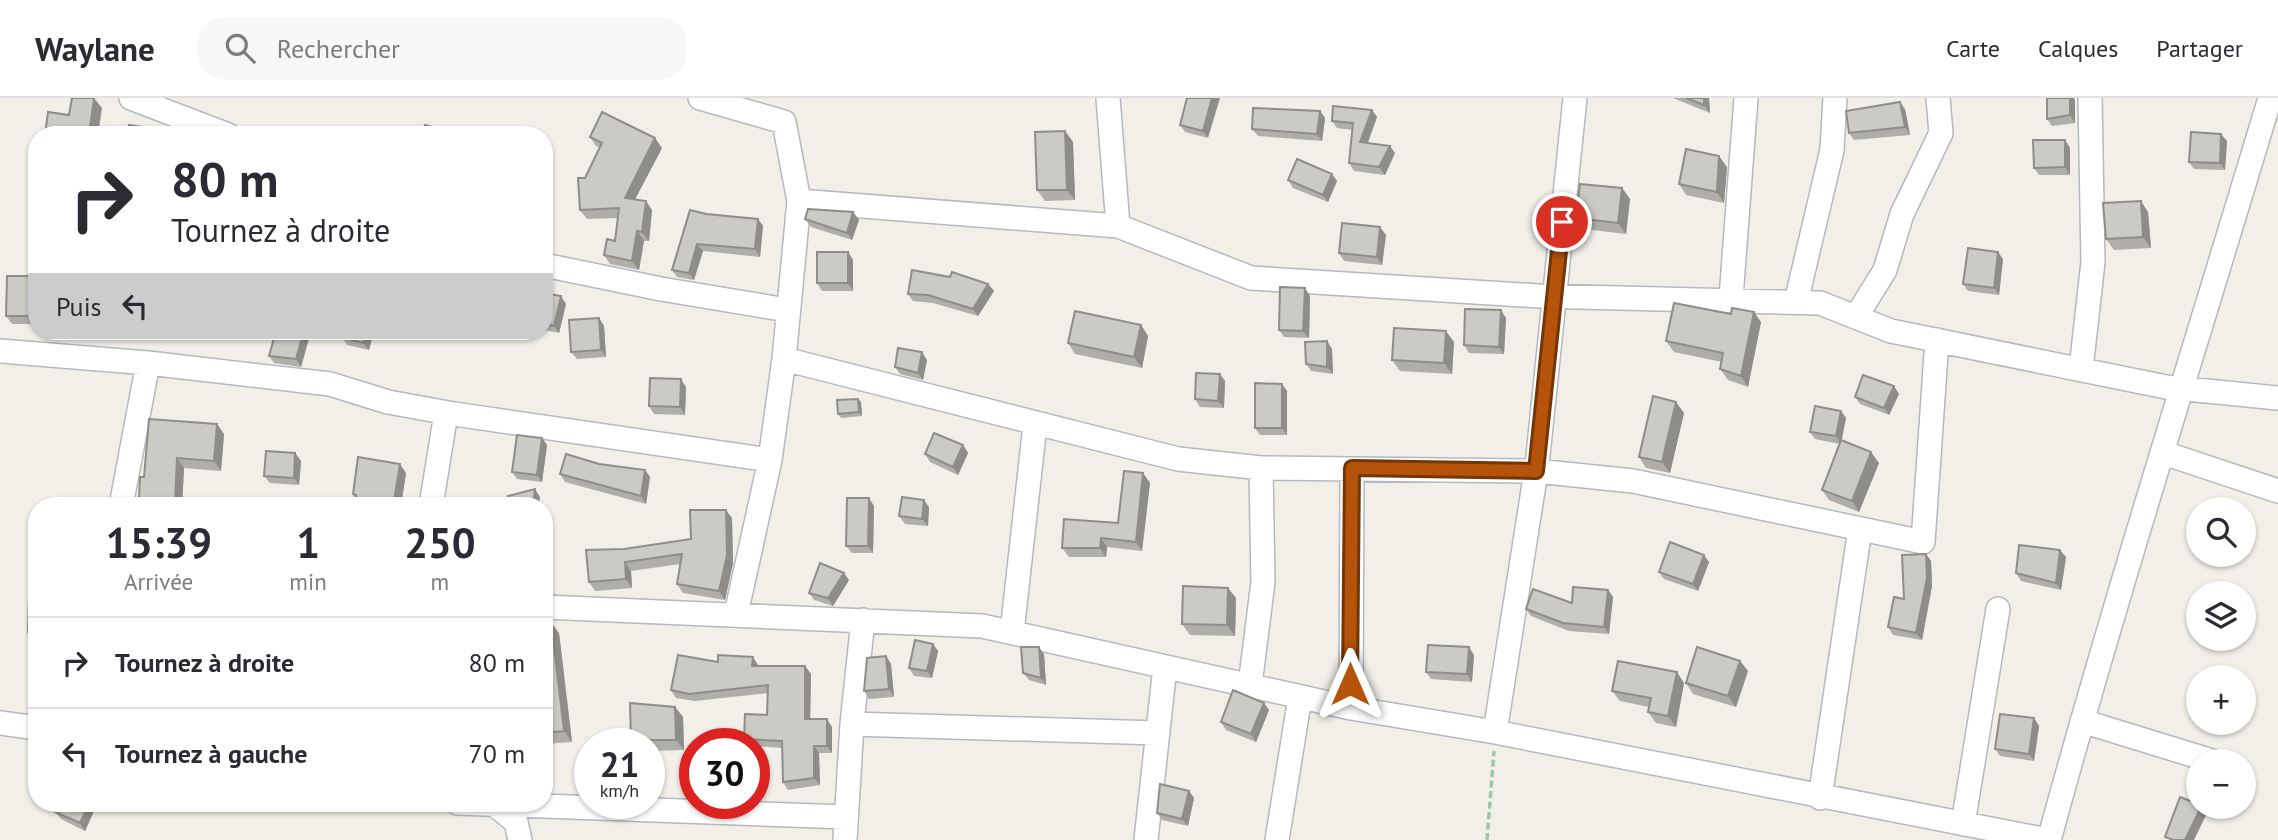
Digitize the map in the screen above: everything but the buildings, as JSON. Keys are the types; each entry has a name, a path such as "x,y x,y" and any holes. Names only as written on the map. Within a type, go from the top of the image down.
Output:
{"street":[{"path":"131,98 204,126"},
{"path":"700,98 783,122 799,201 784,359 770,460 736,614"},
{"path":"1108,98 1118,226"},
{"path":"1495,732 1536,471 1575,98"},
{"path":"1731,298 1746,98"},
{"path":"1796,302 1832,150 1835,98"},
{"path":"1856,317 1885,270 1902,214 1941,133 1938,98"},
{"path":"2081,369 2093,262 2090,98"},
{"path":"553,607 982,626 1350,708 1495,732 1820,798 2048,840 2081,721 2270,98"},
{"path":"799,201 1118,226 1251,278 1555,296 1731,298 1820,303 1891,331 2183,388 2278,398"},
{"path":"553,267 660,289 788,310"},
{"path":"784,359 947,399 1035,425 1178,459 1261,468 1536,471 1633,481 1923,542 1937,340"},
{"path":"0,351 148,363 330,384 388,402 446,413 770,460"},
{"path":"123,497 148,363"},
{"path":"432,497 446,413"},
{"path":"1012,632 1035,425"},
{"path":"2164,453 2278,491"},
{"path":"1250,685 1263,582 1261,468"},
{"path":"1350,708 1352,468"},
{"path":"1820,798 1860,529"},
{"path":"1963,824 1998,609"},
{"path":"553,808 845,829 863,620"},
{"path":"1146,840 1165,667"},
{"path":"1277,840 1300,696"},
{"path":"2081,721 2186,753"},
{"path":"0,723 28,727"},
{"path":"852,724 1158,733"},
{"path":"504,812 516,822 520,840"}],"path":[{"path":"1487,840 1495,732"}],"route":[{"path":"1350,684 1352,468 1536,471 1562,222"}]}
